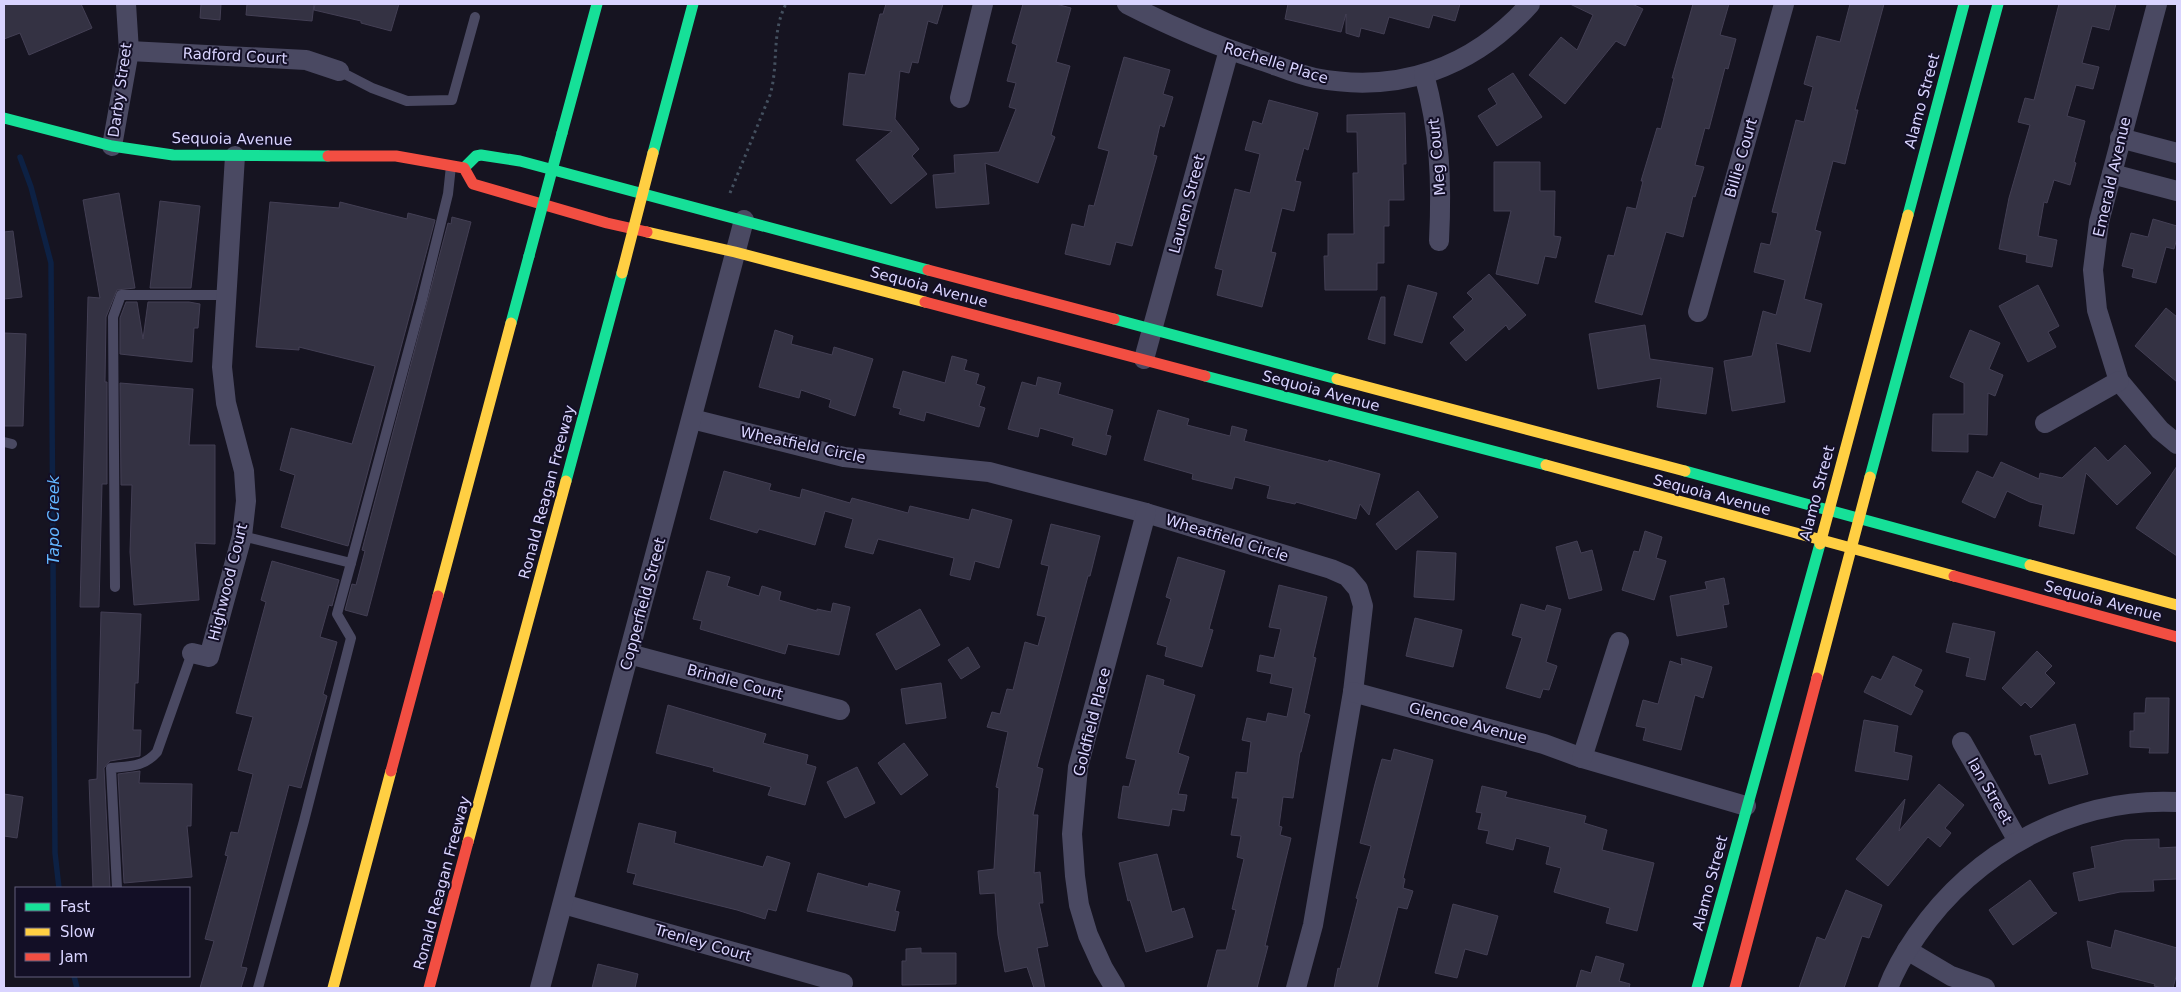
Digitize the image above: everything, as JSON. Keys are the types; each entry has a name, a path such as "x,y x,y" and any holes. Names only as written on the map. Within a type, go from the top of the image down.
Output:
{"main road":[{"path":"333,988 597,4"},
{"name":"Ronald Reagan Freeway","path":"429,988 694,4"},
{"name":"Alamo Street","path":"1697,988 1821,540 1964,4"},
{"path":"1735,988 1998,4"},
{"name":"Sequoia Avenue","path":"4,118 112,146 173,155 337,154 396,156 464,168 473,184 607,222 735,252 1144,359 2177,637"},
{"name":"Sequoia Avenue","path":"464,168 472,159 481,155 520,161 1828,509 2177,605"}],"street":[{"name":"Darby Street","path":"112,146 129,51 126,4"},
{"path":"960,98 983,4"},
{"name":"Rochelle Place","path":"1128,4 1172,28 1229,50 1312,77 1341,82 1380,83 1424,74 1452,64 1482,47 1513,23 1530,4"},
{"name":"Billie Court","path":"1698,312 1784,4"},
{"name":"Emerald Avenue","path":"2119,381 2098,310 2093,270 2099,222 2157,4"},
{"name":"Lauren Street","path":"1144,359 1229,50"},
{"name":"Radford Court","path":"129,51 306,60 339,70"},
{"name":"Meg Court","path":"1424,74 1433,108 1439,149 1442,194 1439,241"},
{"path":"2120,138 2177,154"},
{"name":"Highwood Court","path":"192,653 209,657 242,536 246,501 244,471 226,403 222,367 235,156"},
{"path":"2112,174 2177,191"},
{"name":"Copperfield Street","path":"540,988 744,220"},
{"path":"2045,423 2119,381 2160,430 2177,444"},
{"name":"Wheatfield Circle","path":"692,419 844,457 989,472 1146,513 1331,569 1347,576 1358,589 1363,606 1353,692 1313,925 1296,988"},
{"name":"Goldfield Place","path":"1115,988 1102,968 1088,935 1079,905 1072,834 1078,767 1146,513"},
{"path":"1582,758 1618,642"},
{"name":"Brindle Court","path":"629,654 840,710"},
{"name":"Glencoe Avenue","path":"1353,692 1544,744 1582,758 1746,806"},
{"name":"Ian Street","path":"1962,742 2018,841"},
{"path":"1888,988 1906,950 1931,914 1957,886 1987,861 2018,841 2057,822 2102,808 2160,801 2177,802"},
{"name":"Trenley Court","path":"563,904 843,983"},
{"path":"1906,950 1951,976 1985,988"}],"lane":[{"path":"339,70 372,88 407,101 452,100 475,17"},
{"path":"258,988 304,821 351,638 337,614 422,300 448,194 451,165"},
{"path":"115,587 113,317 121,295 226,294"},
{"path":"242,536 351,563"},
{"name":"Highwood Court","path":"117,887 111,768 142,765 157,752 192,653"}],"path":[{"path":"729,194 774,82 777,24 786,4"}],"building":[{"path":"4,4 81,4 92,28 29,55 20,33 4,39"},
{"path":"201,4 221,4 220,20 200,18"},
{"path":"247,4 314,4 312,21 246,15"},
{"path":"315,4 399,4 391,31 361,23 361,21 314,10"},
{"path":"886,4 943,4 937,24 928,21 918,63 912,62 909,73 900,71 895,119 919,149 912,156 927,174 891,204 856,160 892,131 843,125 849,73 865,75 880,14 883,14"},
{"path":"1023,4 1056,4 1071,8 1056,62 1070,66 1051,135 1055,137 1038,183 985,163 989,204 936,208 933,175 955,173 954,155 999,152 1016,109 1009,107 1016,83 1007,81 1017,45 1012,43"},
{"path":"1288,4 1460,4 1455,21 1433,15 1429,28 1389,17 1384,34 1361,28 1359,37 1346,33 1346,14 1341,32 1285,19"},
{"path":"1570,4 1632,4 1643,9 1625,46 1616,41 1565,104 1529,75 1561,37 1577,50 1593,15"},
{"path":"1693,4 1729,4 1720,35 1736,39 1728,69 1725,68 1709,129 1705,128 1695,165 1704,167 1695,197 1693,196 1683,237 1666,232 1642,315 1595,302 1608,255 1614,256 1627,207 1636,209 1643,181 1641,181 1657,128 1661,129 1674,78 1672,78"},
{"path":"1850,4 1884,4 1855,110 1858,110 1845,164 1833,161 1815,230 1821,232 1804,299 1822,304 1810,352 1776,343 1785,402 1732,411 1724,361 1752,356 1763,311 1776,315 1785,280 1754,272 1761,243 1770,245 1778,213 1772,212 1796,120 1804,122 1813,87 1804,84 1817,36 1840,42"},
{"path":"2059,4 2116,4 2109,30 2092,26 2082,63 2099,67 2093,89 2076,85 2067,116 2085,121 2070,185 2054,180 2047,203 2044,202 2038,236 2057,240 2052,267 2026,262 2027,255 1999,249 2009,198 2030,125 2018,122 2025,98 2034,100"},
{"path":"1124,57 1170,70 1163,94 1173,97 1164,127 1160,125 1153,155 1157,156 1132,246 1116,242 1110,265 1065,254 1072,224 1084,227 1089,205 1094,206 1109,151 1098,148"},
{"path":"1513,73 1542,117 1497,146 1478,116 1497,104 1488,89"},
{"path":"1269,100 1318,113 1308,150 1304,148 1295,181 1301,182 1294,211 1282,208 1271,252 1276,253 1262,307 1217,295 1223,270 1215,268 1235,189 1250,193 1260,154 1245,150 1253,121 1262,124"},
{"path":"1405,113 1406,164 1403,164 1404,200 1389,200 1389,226 1384,226 1384,263 1377,263 1377,290 1325,290 1324,256 1328,256 1328,234 1354,234 1353,173 1358,173 1357,132 1347,132 1347,115"},
{"path":"1494,162 1540,162 1540,191 1555,191 1554,236 1561,237 1556,258 1545,256 1538,284 1496,274 1511,211 1494,211"},
{"path":"119,193 135,288 117,290 106,317 107,484 102,484 99,607 80,607 88,297 100,298 83,200"},
{"path":"160,201 200,206 191,288 150,288"},
{"path":"270,202 339,208 340,202 407,219 408,213 435,220 348,546 281,527 295,475 280,470 291,428 352,444 375,366 299,347 299,350 256,347"},
{"path":"452,217 471,222 367,616 345,610 352,584 356,585 365,551 362,550 448,223 451,224"},
{"path":"2153,219 2177,226 2177,238 2174,249 2166,247 2156,283 2132,277 2134,269 2122,266 2131,233 2148,237"},
{"path":"13,231 22,297 4,299 4,232"},
{"path":"1489,274 1526,315 1509,330 1506,325 1466,361 1450,343 1465,330 1453,317 1473,299 1467,293"},
{"path":"1408,285 1437,293 1422,343 1394,335"},
{"path":"2038,285 2059,326 2048,332 2056,347 2028,362 1999,306"},
{"path":"1381,297 1385,297 1385,344 1368,339"},
{"path":"126,302 137,302 143,339 148,302 189,302 200,304 198,328 194,328 192,362 120,354 120,318"},
{"path":"2166,308 2177,317 2177,382 2135,346"},
{"path":"1645,325 1650,359 1713,368 1706,414 1657,407 1661,378 1598,389 1589,334"},
{"path":"775,330 793,336 791,344 832,355 834,347 873,359 855,416 829,407 831,400 801,390 799,398 759,387"},
{"path":"1970,330 2000,343 1989,369 2003,375 1995,396 1988,393 1987,435 1968,434 1968,452 1932,451 1933,414 1964,414 1964,383 1950,377"},
{"path":"4,333 26,334 23,426 4,426"},
{"path":"952,356 967,360 964,370 979,374 976,384 985,387 979,406 985,408 979,427 926,412 924,421 899,414 901,409 893,407 903,371 945,383"},
{"path":"1038,377 1061,383 1058,394 1113,410 1106,435 1111,436 1106,455 1072,445 1074,438 1040,428 1038,437 1008,429 1022,382 1036,386"},
{"path":"120,383 193,389 189,445 215,445 215,544 195,543 199,600 134,605 130,552 132,485 121,485"},
{"path":"1158,410 1189,419 1187,425 1230,436 1232,426 1247,430 1244,441 1328,462 1329,460 1380,474 1369,515 1360,504 1356,519 1296,502 1295,504 1267,498 1270,486 1235,477 1232,489 1192,479 1193,474 1144,460"},
{"path":"2125,445 2151,473 2117,505 2086,473 2074,534 2039,526 2043,505 2030,502 2007,491 1995,518 1962,502 1977,471 1993,478 2001,462 2039,479 2040,473 2062,478 2095,447 2108,461"},
{"path":"2177,466 2177,556 2136,528"},
{"path":"724,471 771,484 769,490 800,498 802,489 850,503 852,498 908,513 910,506 969,520 972,509 1012,520 999,568 975,561 970,580 950,575 954,558 878,539 873,554 845,547 853,519 825,511 815,545 759,529 757,533 710,519"},
{"path":"1418,491 1438,517 1396,550 1376,524"},
{"path":"1051,524 1100,536 1037,767 1043,769 1033,815 1038,815 1034,873 1040,872 1043,903 1039,903 1048,946 1037,948 1045,988 1034,988 1027,967 1005,972 998,935 995,893 980,894 978,871 994,869 999,788 996,787 1008,732 987,727 992,712 1000,714 1007,689 1013,690 1025,642 1038,646 1046,617 1037,615 1049,566 1041,564"},
{"path":"1645,531 1662,537 1656,558 1666,561 1654,600 1622,590 1634,551 1639,552"},
{"path":"1577,541 1581,553 1592,550 1602,590 1569,599 1556,547"},
{"path":"1417,551 1456,553 1454,600 1414,597"},
{"path":"1178,557 1225,571 1209,629 1213,630 1202,667 1165,656 1167,647 1157,644 1171,599 1166,597"},
{"path":"272,561 339,580 332,606 329,605 320,637 337,642 323,694 327,696 301,788 289,785 241,967 247,968 241,988 200,988 214,941 205,939 228,856 225,855 231,832 238,833 253,774 238,770 253,717 236,713 266,602 261,600"},
{"path":"707,571 730,577 727,586 759,596 762,586 781,592 779,600 817,611 817,609 831,612 833,603 850,607 839,655 788,644 785,654 700,629 702,621 693,619"},
{"path":"1724,578 1729,604 1723,605 1727,627 1677,636 1670,596 1707,589 1705,582"},
{"path":"1279,585 1327,597 1313,657 1316,658 1304,713 1310,715 1300,752 1293,798 1283,797 1279,826 1282,827 1280,835 1291,838 1257,988 1207,988 1217,950 1226,950 1236,910 1232,909 1244,859 1237,857 1241,836 1231,835 1238,798 1232,798 1236,772 1247,773 1251,742 1242,740 1247,718 1266,722 1268,713 1287,717 1293,688 1270,683 1272,674 1257,671 1260,655 1274,658 1281,629 1269,627"},
{"path":"1521,604 1545,611 1547,605 1561,609 1546,662 1557,666 1549,690 1543,689 1540,698 1506,688 1522,638 1512,635"},
{"path":"920,609 940,645 896,670 876,634"},
{"path":"101,612 141,614 138,683 135,683 133,730 141,730 140,756 110,761 104,768 110,887 93,887 89,780 97,779"},
{"path":"1415,618 1462,630 1453,667 1406,656"},
{"path":"1953,623 1995,632 1985,680 1966,676 1970,658 1946,652"},
{"path":"968,647 980,667 961,679 948,660"},
{"path":"2037,651 2052,666 2045,673 2055,683 2031,708 2025,702 2021,706 2002,688"},
{"path":"1893,656 1922,670 1914,686 1923,691 1911,715 1864,692 1872,676 1881,680"},
{"path":"1681,658 1712,667 1703,698 1695,695 1681,750 1643,740 1646,728 1636,726 1643,700 1658,704 1670,661 1682,665"},
{"path":"1147,675 1164,680 1163,685 1195,695 1178,753 1189,757 1178,794 1187,795 1184,811 1172,809 1169,826 1118,818 1123,786 1129,787 1136,760 1126,758"},
{"path":"941,683 946,718 906,724 901,689"},
{"path":"2146,698 2169,698 2168,753 2149,753 2150,748 2130,747 2130,731 2134,731 2134,713 2145,713"},
{"path":"668,705 766,734 763,743 808,755 806,764 816,767 805,805 768,795 771,787 713,771 714,768 656,753"},
{"path":"1864,720 1898,726 1894,752 1912,756 1908,780 1855,771"},
{"path":"2075,724 2088,774 2049,784 2041,754 2035,755 2030,736"},
{"path":"904,743 928,775 901,795 878,763"},
{"path":"1394,749 1433,760 1403,878 1405,879 1403,888 1413,891 1407,909 1398,907 1377,988 1334,988 1371,846 1360,843 1382,759 1391,761"},
{"path":"857,767 875,803 845,818 827,782"},
{"path":"140,771 139,783 192,784 191,826 187,826 192,877 124,883 118,774"},
{"path":"1939,784 1964,805 1945,828 1951,833 1940,847 1928,837 1888,886 1856,859 1905,799 1899,831"},
{"path":"1482,786 1507,792 1505,797 1586,816 1584,823 1607,830 1602,850 1654,863 1637,931 1606,923 1610,908 1554,892 1561,868 1546,864 1550,847 1516,838 1513,850 1486,843 1489,831 1478,829 1482,813 1476,812"},
{"path":"4,794 23,797 17,838 4,836"},
{"path":"639,823 676,832 674,843 763,867 767,856 790,863 776,911 768,909 765,919 737,910 633,884 636,874 627,872"},
{"path":"2159,839 2159,848 2177,847 2177,879 2153,880 2154,891 2120,892 2079,901 2073,873 2095,868 2091,847 2125,840"},
{"path":"1157,854 1172,912 1184,908 1193,937 1146,952 1130,900 1128,901 1119,863"},
{"path":"818,873 868,887 869,883 900,891 895,911 899,912 895,931 807,911"},
{"path":"2030,880 2053,912 2057,913 2013,945 1989,910"},
{"path":"1846,890 1882,905 1869,938 1862,936 1844,988 1799,988 1817,937 1825,940"},
{"path":"1453,904 1498,916 1487,955 1465,949 1457,978 1435,973"},
{"path":"2115,930 2177,948 2177,973 2173,988 2154,986 2155,984 2092,968 2087,941 2111,948"},
{"path":"921,948 921,953 956,953 956,984 902,985 902,961 906,961 906,949"},
{"path":"1596,956 1624,964 1619,981 1630,984 1629,988 1576,988 1581,970 1591,973"},
{"path":"598,964 638,974 635,988 592,988"}],"waterway":[{"name":"Tapo Creek","path":"20,157 31,187 51,263 55,853 59,887"},
{"name":"Tapo Creek","path":"74,977 77,988"}],"traffic: fast":[{"path":"562,133 597,4"},
{"path":"653,153 693,4"},
{"path":"1908,215 1964,4"},
{"path":"1870,477 1998,4"},
{"path":"4,118 112,146 173,155 328,156"},
{"path":"529,256 562,133"},
{"path":"464,168 476,156 481,155 520,161 928,270"},
{"path":"511,323 529,256"},
{"path":"566,481 622,273"},
{"path":"1114,319 1337,379"},
{"path":"1205,376 1546,465"},
{"path":"1685,471 2030,565"},
{"path":"1697,988 1820,544"}],"traffic: slow":[{"path":"622,273 653,153"},
{"path":"1820,544 1908,215"},
{"path":"647,232 735,252 925,302"},
{"path":"438,596 511,323"},
{"path":"1337,379 1685,471"},
{"path":"1546,465 1954,576"},
{"path":"1817,678 1870,477"},
{"path":"468,842 566,481"},
{"path":"2030,565 2177,605"},
{"path":"333,988 391,771"}],"traffic: jam":[{"path":"328,156 396,156 464,168 473,184 607,223 647,232"},
{"path":"928,270 1114,319"},
{"path":"925,302 1205,376"},
{"path":"1954,576 2177,637"},
{"path":"391,771 438,596"},
{"path":"1735,988 1817,678"},
{"path":"429,988 468,842"}]}
